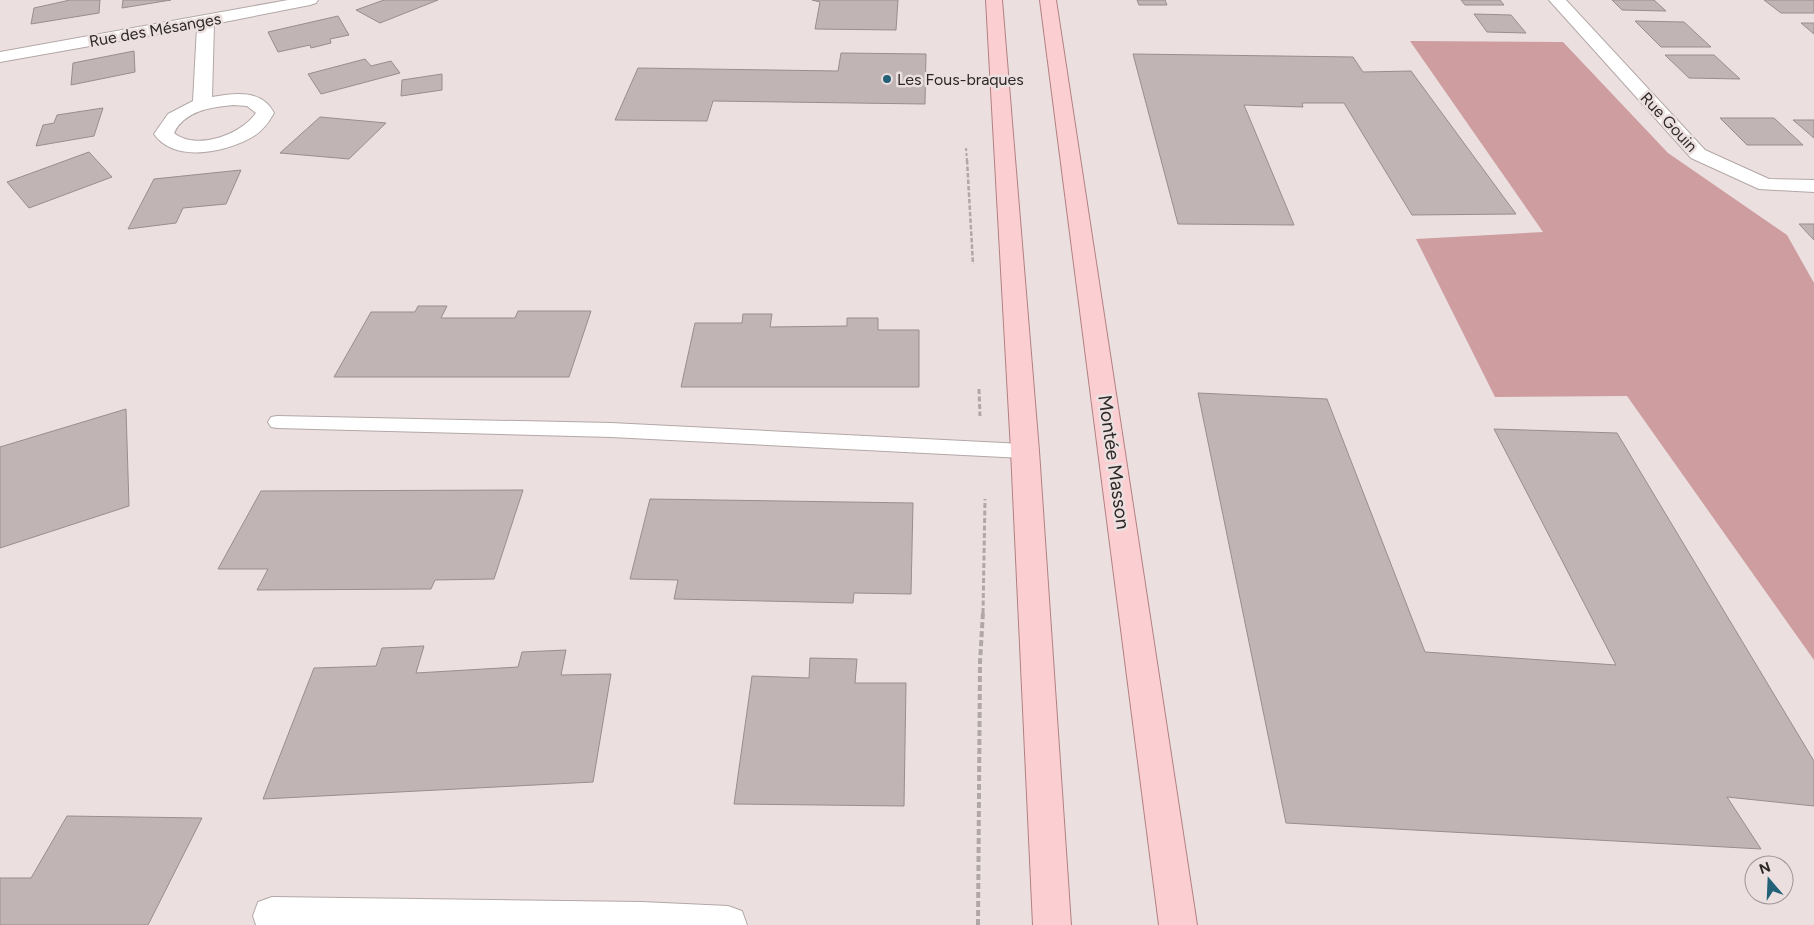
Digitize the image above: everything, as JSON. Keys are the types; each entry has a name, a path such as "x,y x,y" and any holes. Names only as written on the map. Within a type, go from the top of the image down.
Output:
{"main road":[{"path":"994,0 1025,451 1052,925"},
{"name":"Montée Masson","path":"1048,0 1178,925"}],"street":[{"name":"Rue des Mésanges","path":"0,57 310,0"},
{"name":"Rue Gouin","path":"1557,0 1698,154 1766,185 1814,186"},
{"path":"202,104 206,20"},
{"path":"272,916 642,921 728,925"}],"lane":[{"path":"277,422 610,430 1025,451"}],"path":[{"path":"978,925 980,662 984,589 985,491"}],"shaded area":[{"path":"1410,41 1563,42 1668,153 1787,235 1814,283 1814,660 1627,396 1495,397 1416,239 1543,232"}],"building":[{"path":"70,0 100,0 99,13 31,24 34,8"},
{"path":"123,0 171,0 122,8"},
{"path":"384,0 438,0 380,23 356,10"},
{"path":"812,0 898,0 896,30 815,29 820,2"},
{"path":"1137,0 1165,0 1167,5 1139,5"},
{"path":"1461,0 1500,0 1504,5 1465,5"},
{"path":"1612,0 1654,0 1666,11 1622,10"},
{"path":"1764,0 1814,0 1814,13 1781,13"},
{"path":"1474,14 1511,15 1526,33 1487,32"},
{"path":"338,16 349,35 330,39 331,43 311,48 310,45 278,52 268,32"},
{"path":"1635,21 1684,22 1711,47 1661,47"},
{"path":"1801,23 1814,23 1814,34"},
{"path":"134,51 135,72 71,85 73,63"},
{"path":"841,53 926,54 925,104 713,101 707,121 615,120 638,68 838,71"},
{"path":"1133,54 1353,57 1363,72 1411,71 1516,214 1412,215 1344,103 1302,103 1303,107 1244,105 1294,225 1178,224"},
{"path":"1665,55 1714,55 1740,79 1689,78"},
{"path":"365,59 371,66 391,61 400,73 321,94 308,74"},
{"path":"442,74 442,90 401,96 402,80"},
{"path":"103,108 94,136 36,146 43,125 54,123 57,115"},
{"path":"320,117 386,123 349,159 280,153"},
{"path":"1720,118 1774,118 1803,145 1747,145"},
{"path":"1793,120 1814,120 1814,138"},
{"path":"89,152 112,177 29,208 7,182"},
{"path":"241,170 226,204 183,208 176,223 128,229 154,179"},
{"path":"1799,224 1814,224 1814,240"},
{"path":"418,306 447,306 441,318 515,318 518,311 591,311 569,377 334,377 371,312 415,312"},
{"path":"743,314 772,314 770,327 847,326 847,318 878,318 878,330 919,330 919,387 681,387 695,323 742,323"},
{"path":"1198,393 1327,399 1425,652 1616,665 1494,429 1617,433 1814,761 1814,806 1727,797 1761,849 1286,823"},
{"path":"126,409 129,506 0,548 0,447"},
{"path":"523,490 494,579 435,580 431,589 257,590 268,569 218,569 261,491"},
{"path":"650,499 913,503 911,594 854,593 853,603 674,599 678,580 630,579"},
{"path":"424,646 416,673 518,667 522,652 566,650 561,675 611,674 593,782 263,799 314,668 376,666 382,648"},
{"path":"810,658 857,659 855,683 906,683 904,806 734,804 752,676 809,678"},
{"path":"67,816 202,818 148,925 0,925 0,878 31,878"}],"place":[{"name":"Les Fous-braques","path":"887,79"}]}
